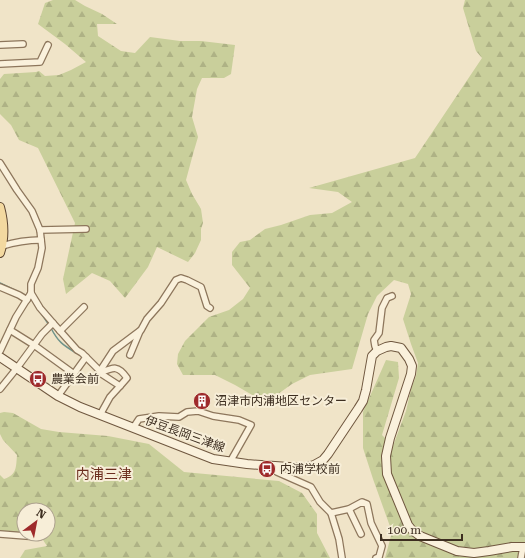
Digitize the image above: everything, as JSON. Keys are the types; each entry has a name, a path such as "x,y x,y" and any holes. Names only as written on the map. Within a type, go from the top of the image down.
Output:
{"main road":[{"path":"0,207 4,229 1,250"},
{"path":"377,351 391,346 401,348 410,359 412,366 412,374 390,438 386,456 387,474 408,525 420,536 457,551 474,553 512,547 524,547"},
{"name":"伊豆長岡三津線","path":"0,357 58,396 80,407 213,459 270,466 303,468 314,465 323,460 358,409 363,401 366,390 372,356 377,351"}],"street":[{"path":"0,45 23,44"},
{"path":"0,64 40,62 48,45"},
{"path":"0,163 32,211 40,230 42,248 38,268 31,284 31,294 53,324 77,350 100,372 120,386"},
{"path":"40,230 86,229"},
{"path":"1,250 13,243 26,240 41,240"},
{"path":"130,355 147,319 158,307 176,280 181,278 201,287 210,308"},
{"path":"0,287 27,300"},
{"path":"0,351 16,317 31,294"},
{"path":"377,351 374,340 379,333 382,308 387,298 392,296"},
{"path":"60,332 84,307"},
{"path":"0,389 42,334 53,324"},
{"path":"10,330 34,345 74,374"},
{"path":"100,372 113,351 141,330"},
{"path":"58,396 86,358"},
{"path":"100,372 114,368 120,369 128,378 110,397 100,415"},
{"path":"133,428 140,419 159,416 179,417 187,412 198,411 213,416 239,420 251,425 230,462"},
{"path":"270,466 277,472 311,487 320,502 331,513 339,539 342,558"},
{"path":"331,513 349,509 362,502 367,504 371,523 382,546 379,557 376,558"},
{"path":"349,509 362,534"},
{"path":"0,534 16,535"},
{"path":"521,558 524,547"}],"green space":[{"path":"53,0 75,0 102,14 117,24 97,24 98,36 121,51 135,53 150,37 235,45 231,74 224,78 202,78 197,89 192,117 198,137 186,180 201,209 203,223 201,229 201,240 195,253 188,262 157,247 148,267 125,298 110,281 92,273 66,294 63,279 75,223 38,148 19,140 11,125 0,114 0,79 4,74 39,71 45,76 59,75 86,62 38,24 45,3"},
{"path":"465,0 525,0 525,558 385,558 392,532 363,448 363,412 386,360 398,362 399,378 382,435 393,446 406,411 411,389 416,376 418,363 403,319 411,294 408,284 394,280 377,296 368,314 352,369 310,375 292,384 271,399 254,396 215,375 183,375 177,364 178,354 185,341 209,317 229,310 243,299 250,288 232,265 232,252 240,242 250,240 265,229 310,215 332,213 352,202 338,192 309,188 415,158 482,58 476,51 463,8"},
{"path":"0,413 13,413 41,429 108,436 149,444 184,472 279,481 302,493 317,514 317,533 330,558 20,558 25,550 47,546 44,542 56,542 56,502 16,502 16,532 0,532 0,475 4,479 14,473 17,455 3,440 0,434"}],"waterway":[{"path":"0,283 27,296"},
{"path":"41,313 49,325"},
{"path":"51,328 61,343 76,353"}],"place":[{"name":"農業会前","path":"38,379"},
{"name":"沼津市内浦地区センター","path":"202,401"},
{"name":"内浦学校前","path":"267,469"}],"district":[{"name":"内浦三津","path":"104,474"}]}
